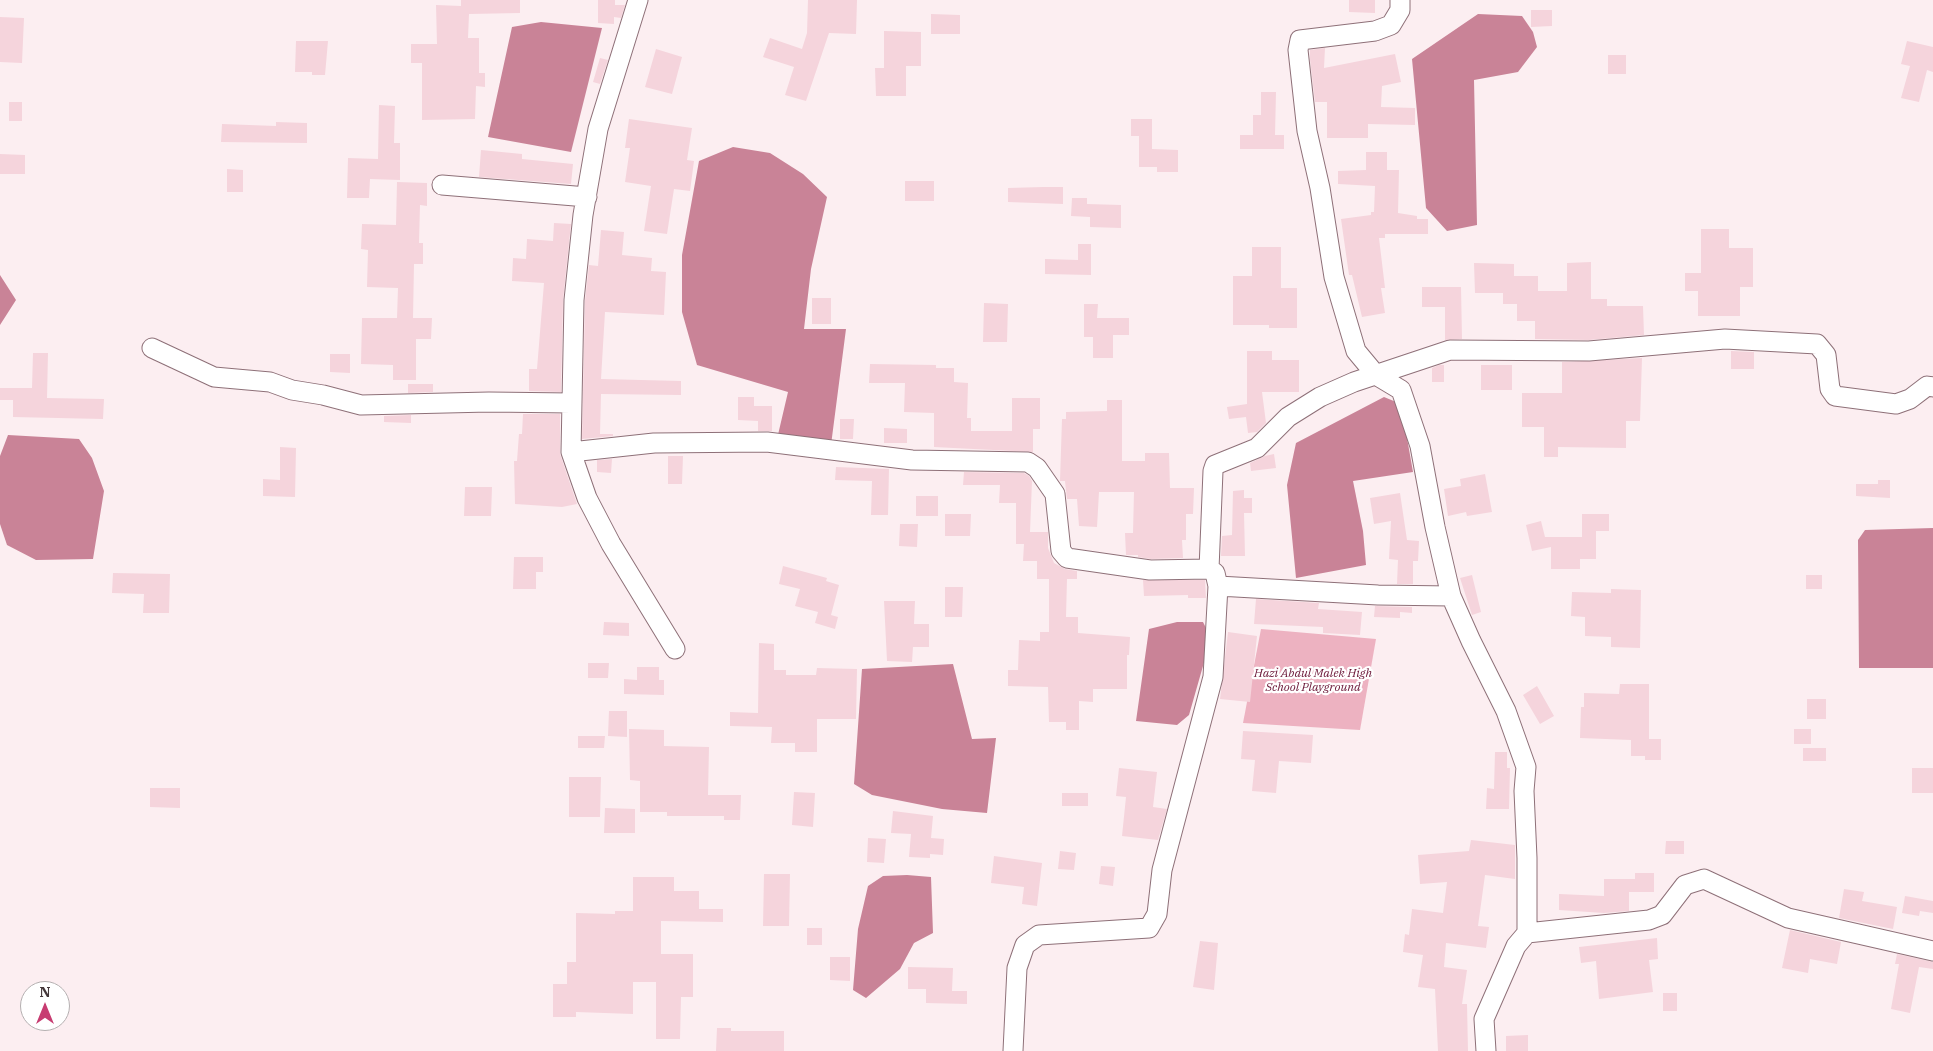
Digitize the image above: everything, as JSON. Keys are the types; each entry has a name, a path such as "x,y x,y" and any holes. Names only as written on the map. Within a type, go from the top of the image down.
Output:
{"street":[{"path":"638,0 598,129 583,215 574,300 570,452 587,498 611,544 675,649"},
{"path":"1400,0 1400,10 1391,25 1375,31 1300,40 1298,50 1307,131 1320,188 1334,277 1356,351 1376,375 1401,390 1420,446 1435,527 1451,596 1506,712 1526,767 1524,792 1527,858 1527,933 1516,946 1484,1018 1486,1051"},
{"path":"442,185 587,197"},
{"path":"1209,569 1212,471 1215,465 1257,448 1288,417 1320,397 1376,375 1450,350 1589,351 1725,339 1817,344 1826,355 1830,389 1835,396 1896,404 1910,399 1927,386 1933,387"},
{"path":"152,348 214,376 270,382 292,390 323,395 361,405 489,402 570,403"},
{"path":"570,452 654,443 767,442 912,460 1028,462 1037,468 1056,494 1062,551 1067,558 1150,570 1209,569 1215,573 1218,586 1212,677 1162,870 1156,914 1149,928 1040,935 1025,945 1017,968 1013,1051"},
{"path":"1218,586 1378,595 1451,596"},
{"path":"1527,933 1649,920 1662,915 1685,885 1704,878 1788,918 1933,951"}],"green space":[{"name":"Hazi Abdul Malek High School Playground","path":"1261,629 1376,639 1360,730 1243,723"}],"shaded area":[{"path":"1478,14 1522,16 1533,32 1537,47 1518,72 1474,80 1477,225 1447,231 1426,208 1412,59"},
{"path":"541,22 602,28 571,152 488,137 512,27"},
{"path":"733,147 770,153 803,174 827,197 811,269 804,329 846,329 831,445 777,439 788,392 697,365 682,312 682,255 699,161"},
{"path":"0,275 16,300 0,325"},
{"path":"1384,397 1401,404 1413,472 1353,481 1363,531 1366,565 1296,578 1287,485 1296,443"},
{"path":"8,435 79,439 92,458 104,491 93,559 36,560 7,545 0,524 0,456"},
{"path":"1933,528 1933,668 1859,668 1858,540 1865,530"},
{"path":"1177,622 1203,622 1211,638 1189,715 1177,725 1136,721 1149,629"},
{"path":"953,664 972,739 996,738 987,813 942,809 872,795 854,784 862,669"},
{"path":"883,876 931,877 933,933 914,943 900,969 866,998 853,990 858,929 868,886"}],"building":[{"path":"461,0 520,0 520,13 469,14 468,38 479,38 479,73 485,73 485,87 476,86 475,119 422,120 422,63 411,63 411,44 437,44 436,5 461,6"},
{"path":"598,0 615,0 615,5 625,5 621,18 614,17 614,24 598,23"},
{"path":"808,0 857,0 856,34 829,33 806,101 785,95 794,67 763,57 770,38 802,49 807,33"},
{"path":"1349,0 1375,0 1375,13 1349,12"},
{"path":"1531,10 1552,10 1552,26 1531,27"},
{"path":"931,14 960,15 960,34 931,34"},
{"path":"0,17 24,18 22,63 0,62"},
{"path":"884,31 921,32 921,66 906,66 906,96 876,96 875,68 884,68"},
{"path":"296,41 328,41 325,75 312,75 312,72 295,72"},
{"path":"1907,41 1933,47 1933,72 1927,70 1919,102 1901,98 1910,66 1901,64"},
{"path":"1325,48 1324,68 1395,54 1401,82 1382,86 1381,107 1415,108 1415,125 1368,124 1368,138 1327,138 1327,102 1315,102 1310,59 1310,50"},
{"path":"656,49 682,57 672,94 645,87"},
{"path":"1608,55 1626,55 1626,74 1608,74"},
{"path":"600,58 608,60 600,84 593,82"},
{"path":"1261,92 1276,92 1275,135 1284,135 1284,149 1240,149 1240,135 1253,135 1253,115 1261,115"},
{"path":"9,102 22,102 22,121 9,121"},
{"path":"379,105 395,106 394,143 400,143 400,180 370,179 369,198 347,198 348,158 378,159"},
{"path":"629,119 692,128 687,160 694,161 690,191 674,189 667,234 644,231 651,186 625,182 630,148 625,148"},
{"path":"1131,119 1152,119 1152,149 1178,150 1178,172 1157,172 1157,167 1139,167 1139,136 1131,136"},
{"path":"276,122 307,123 307,143 221,142 222,124 276,126"},
{"path":"481,150 522,154 522,159 573,164 571,184 479,177"},
{"path":"1366,152 1387,152 1387,170 1399,170 1398,213 1417,216 1417,219 1428,219 1428,234 1385,234 1385,238 1379,238 1385,288 1381,288 1385,313 1362,317 1352,275 1349,275 1341,219 1371,215 1371,212 1374,212 1375,186 1338,184 1338,171 1366,170"},
{"path":"0,154 25,155 25,174 0,174"},
{"path":"227,169 243,170 243,192 227,192"},
{"path":"905,181 934,181 934,201 905,201"},
{"path":"397,182 427,183 427,206 420,205 419,243 423,243 423,264 414,264 413,318 432,318 431,339 416,339 416,380 393,380 393,365 361,364 362,318 397,318 398,288 367,287 368,250 361,249 362,224 396,225"},
{"path":"1063,187 1063,204 1008,202 1008,188"},
{"path":"1072,198 1087,198 1087,204 1121,205 1121,228 1090,227 1090,217 1071,216"},
{"path":"554,223 571,224 563,300 561,392 529,391 529,369 537,369 544,283 512,281 513,258 526,259 527,239 553,241"},
{"path":"1701,229 1729,229 1729,248 1753,248 1753,287 1740,287 1740,316 1698,316 1698,291 1685,291 1685,273 1701,273"},
{"path":"601,230 624,232 622,255 652,258 651,271 666,272 664,315 605,312 601,379 681,381 681,395 601,394 600,434 613,434 613,436 582,439 585,301 589,265 598,266"},
{"path":"1078,244 1091,244 1091,275 1045,274 1045,259 1078,260"},
{"path":"1252,247 1281,247 1281,288 1297,288 1297,328 1269,328 1269,325 1233,325 1233,276 1252,276"},
{"path":"1591,262 1591,299 1607,299 1607,306 1643,306 1644,335 1589,340 1535,339 1535,321 1517,321 1517,304 1503,304 1503,293 1475,293 1474,263 1514,264 1514,276 1538,276 1538,291 1567,291 1567,263"},
{"path":"1422,287 1461,287 1462,339 1445,340 1445,307 1422,307"},
{"path":"812,298 831,298 831,324 812,324"},
{"path":"984,303 1008,304 1007,342 983,342"},
{"path":"1084,304 1098,304 1097,318 1129,318 1129,335 1113,335 1113,358 1093,358 1093,337 1084,337"},
{"path":"1247,351 1272,351 1272,360 1299,360 1299,392 1262,392 1266,423 1257,432 1248,433 1246,417 1229,419 1227,407 1247,404"},
{"path":"1731,351 1754,352 1754,369 1731,369"},
{"path":"33,353 48,353 47,398 104,399 103,419 13,417 13,400 0,400 0,388 32,388"},
{"path":"330,354 350,354 350,373 330,372"},
{"path":"1642,358 1640,421 1626,421 1626,448 1558,447 1558,457 1544,457 1544,427 1522,427 1522,393 1562,393 1562,362"},
{"path":"870,364 936,365 936,368 954,368 954,382 968,383 967,418 971,418 971,431 1012,431 1012,398 1040,398 1040,429 1033,429 1033,452 934,447 934,413 904,412 905,383 869,383"},
{"path":"1444,365 1444,382 1432,382 1432,368"},
{"path":"1481,365 1512,365 1512,390 1481,390"},
{"path":"408,384 433,384 433,392 408,393"},
{"path":"738,397 754,397 754,406 772,406 772,431 758,431 758,421 738,420"},
{"path":"1107,400 1122,400 1122,461 1145,461 1145,453 1169,453 1170,488 1194,488 1193,514 1186,514 1186,540 1182,540 1183,558 1151,559 1138,557 1138,555 1126,555 1125,533 1133,533 1134,492 1099,492 1097,527 1079,526 1077,499 1067,499 1065,481 1060,481 1062,419 1066,419 1066,412 1107,411"},
{"path":"523,414 560,414 560,454 577,504 562,507 515,504 514,461 517,461 519,434 522,434"},
{"path":"411,415 411,423 384,422 384,416"},
{"path":"840,419 854,419 853,439 840,439"},
{"path":"884,428 907,429 907,443 884,443"},
{"path":"280,447 296,448 295,497 263,496 263,479 280,480"},
{"path":"1274,454 1276,468 1251,471 1250,463"},
{"path":"668,456 683,456 682,484 668,484"},
{"path":"612,459 611,473 597,472 597,460"},
{"path":"836,467 889,469 888,515 871,515 872,481 835,480"},
{"path":"964,472 1024,473 1029,476 1032,481 1030,532 1048,532 1048,548 1054,563 1065,569 1077,571 1077,579 1067,579 1066,617 1078,617 1078,633 1130,637 1129,655 1127,655 1127,689 1093,689 1093,702 1079,701 1079,730 1066,730 1066,722 1049,722 1048,687 1008,686 1008,670 1018,670 1019,640 1040,641 1040,632 1049,632 1049,579 1037,579 1037,561 1023,561 1024,544 1016,544 1016,503 999,503 1000,485 963,485"},
{"path":"1485,474 1492,512 1467,516 1466,512 1448,516 1444,489 1461,486 1460,479"},
{"path":"1878,480 1890,480 1890,498 1856,496 1856,484 1878,484"},
{"path":"465,487 492,487 491,516 464,516"},
{"path":"1244,490 1244,498 1252,498 1252,513 1244,513 1245,556 1221,556 1222,536 1232,535 1233,491"},
{"path":"1400,493 1407,540 1419,541 1418,561 1413,561 1413,584 1397,584 1398,560 1389,559 1391,521 1374,524 1370,498"},
{"path":"916,496 938,496 938,516 916,516"},
{"path":"945,514 971,514 970,536 945,536"},
{"path":"1582,514 1609,514 1609,531 1596,531 1596,559 1580,559 1580,569 1551,569 1551,547 1532,551 1526,525 1541,521 1545,537 1582,537"},
{"path":"900,524 918,524 917,547 899,546"},
{"path":"514,557 543,557 543,572 536,572 536,589 513,589"},
{"path":"783,566 827,578 826,581 839,585 831,615 838,617 835,629 815,623 818,612 795,606 800,589 779,584"},
{"path":"113,573 170,574 169,613 143,613 144,594 112,593"},
{"path":"1472,575 1481,612 1472,615 1460,578"},
{"path":"1806,575 1822,575 1822,589 1806,589"},
{"path":"1143,580 1205,580 1206,598 1188,598 1188,595 1144,596"},
{"path":"945,587 963,587 962,617 945,617"},
{"path":"1611,589 1641,590 1640,648 1611,647 1611,637 1585,636 1585,617 1571,616 1572,592 1611,593"},
{"path":"1256,599 1319,603 1318,609 1362,612 1360,635 1323,633 1323,627 1254,624"},
{"path":"884,601 915,601 914,624 929,624 929,647 913,647 912,662 887,661"},
{"path":"1375,606 1412,607 1412,613 1400,612 1400,618 1374,617"},
{"path":"604,622 629,623 629,636 603,635"},
{"path":"1228,632 1257,636 1250,702 1220,699"},
{"path":"759,643 774,644 774,670 786,670 786,675 816,675 817,668 857,669 856,719 817,719 817,752 795,752 795,743 771,743 772,727 730,726 730,712 758,713"},
{"path":"588,663 609,663 608,678 588,678"},
{"path":"637,667 659,667 659,680 664,680 664,695 624,694 624,679 637,680"},
{"path":"1620,684 1649,684 1649,739 1661,739 1661,760 1645,760 1645,756 1631,756 1631,740 1580,738 1581,707 1584,707 1584,693 1619,694"},
{"path":"1537,686 1554,716 1540,724 1523,695"},
{"path":"1807,699 1826,699 1826,719 1807,719"},
{"path":"609,711 627,711 627,737 608,736"},
{"path":"629,729 664,730 664,746 709,747 708,795 741,795 740,820 724,820 724,816 667,816 667,812 640,812 640,781 630,780"},
{"path":"1794,729 1811,729 1811,744 1794,744"},
{"path":"1243,731 1313,735 1311,763 1279,761 1276,793 1252,791 1255,760 1241,759"},
{"path":"578,736 605,736 604,748 578,748"},
{"path":"1803,748 1826,748 1826,761 1803,761"},
{"path":"1495,752 1507,752 1507,768 1510,768 1509,809 1486,809 1487,788 1494,789"},
{"path":"1119,768 1157,772 1153,807 1167,809 1158,840 1122,836 1126,797 1116,796"},
{"path":"1912,768 1933,768 1933,793 1912,793"},
{"path":"569,777 601,777 600,817 569,817"},
{"path":"150,788 180,788 180,808 150,807"},
{"path":"794,792 815,793 813,827 792,825"},
{"path":"1062,793 1088,793 1088,806 1062,806"},
{"path":"605,808 635,809 635,833 604,833"},
{"path":"893,811 933,816 931,838 944,839 943,855 930,854 930,858 909,857 911,834 891,833"},
{"path":"868,838 886,839 884,863 867,862"},
{"path":"1471,840 1515,845 1515,879 1485,875 1478,926 1489,927 1486,948 1446,943 1444,967 1467,970 1462,1004 1467,1004 1468,1051 1438,1051 1435,989 1418,987 1423,955 1403,952 1405,934 1409,935 1412,909 1443,913 1447,882 1420,884 1418,855 1469,851"},
{"path":"1666,841 1684,841 1684,854 1665,854"},
{"path":"1060,851 1076,853 1074,870 1058,869"},
{"path":"994,856 1042,863 1037,906 1022,904 1024,887 991,883"},
{"path":"1101,866 1115,867 1113,886 1099,884"},
{"path":"1635,873 1654,873 1654,892 1629,892 1629,911 1604,913 1559,910 1559,894 1604,896 1604,879 1635,879"},
{"path":"764,874 790,874 789,926 763,926"},
{"path":"633,877 674,877 674,891 699,891 699,909 723,909 723,922 661,921 661,954 693,954 693,997 681,997 680,1039 656,1039 656,982 633,982 633,1014 576,1012 576,1017 553,1017 553,984 567,984 567,962 576,962 576,913 615,914 615,911 633,911"},
{"path":"1844,889 1864,892 1862,901 1897,907 1893,929 1839,918"},
{"path":"1905,896 1933,901 1933,913 1920,911 1919,916 1902,913"},
{"path":"807,928 822,928 822,945 807,945"},
{"path":"1790,930 1841,942 1837,964 1810,959 1808,973 1782,968"},
{"path":"1657,938 1658,959 1649,960 1653,992 1599,999 1596,961 1581,963 1579,947"},
{"path":"1200,941 1218,943 1214,990 1193,987"},
{"path":"1897,954 1933,962 1933,969 1919,967 1910,1013 1891,1009 1899,964 1895,964"},
{"path":"830,957 850,957 850,981 830,980"},
{"path":"908,967 953,968 952,991 967,991 967,1004 926,1003 926,989 908,989"},
{"path":"1663,993 1677,993 1677,1011 1663,1011"},
{"path":"717,1028 731,1028 731,1031 784,1031 784,1051 716,1051"},
{"path":"1528,1035 1528,1051 1506,1051 1506,1036"}]}
